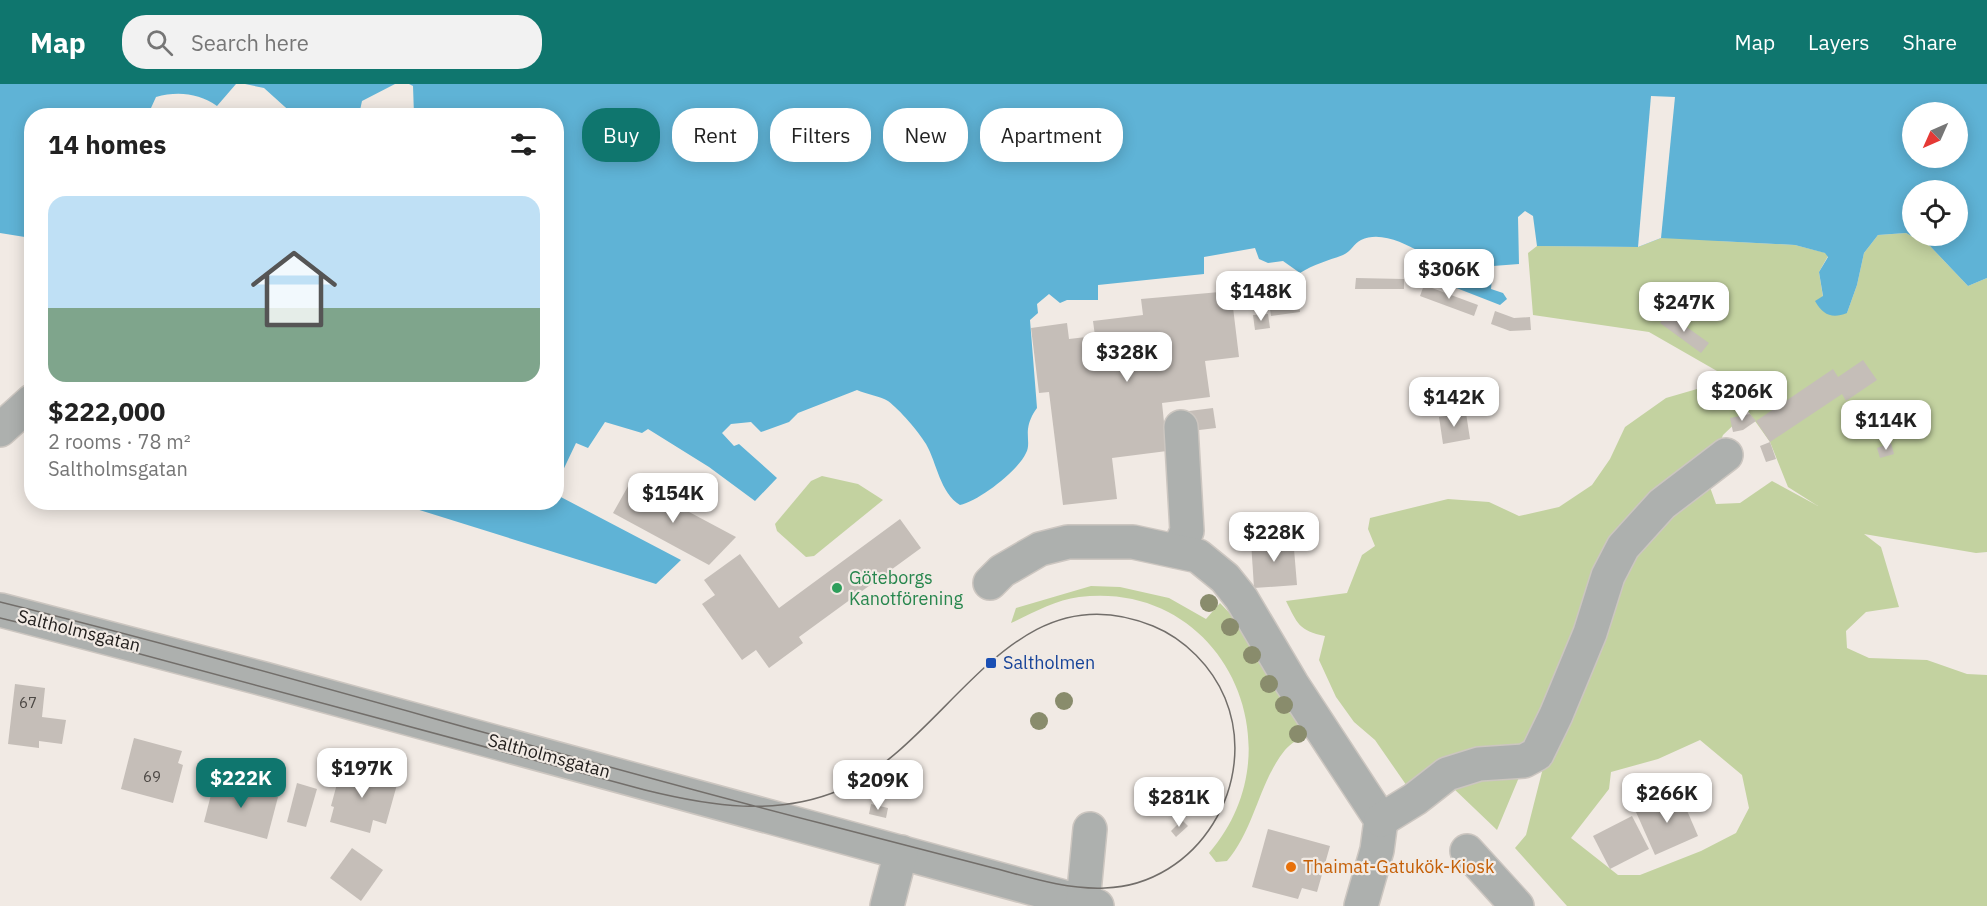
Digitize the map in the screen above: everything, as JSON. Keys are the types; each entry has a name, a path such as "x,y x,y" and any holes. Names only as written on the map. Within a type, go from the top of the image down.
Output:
{"street":[{"path":"0,430 24,408"},
{"path":"1178,551 1187,531 1181,427"},
{"path":"1381,820 1415,799 1447,774 1479,764 1524,761 1537,754 1590,633 1608,576 1623,547 1662,504 1726,455"},
{"path":"990,582 1002,571 1040,549 1068,542 1133,542 1178,551 1198,556 1225,578 1241,598 1292,684 1381,820 1377,850 1361,906"},
{"name":"Saltholmsgatan","path":"0,610 264,679 1090,904"},
{"path":"1090,829 1090,904"},
{"path":"1467,851 1517,906"},
{"path":"887,906 901,852"}],"green space":[{"path":"1651,96 1719,241 1795,245 1826,253 1828,256 1819,272 1823,297 1847,313 1857,285 1864,253 1878,235 1902,233 1902,246 1930,246 1968,286 1987,278 1987,552 1976,553 1864,534 1881,547 1899,607 1866,612 1846,631 1847,648 1869,658 1927,660 1967,674 1987,675 1987,906 1567,906 1515,848 1526,835 1544,764 1530,751 1497,830 1452,787 1409,789 1375,740 1354,722 1336,697 1319,660 1325,636 1304,629 1286,601 1347,593 1362,555 1375,546 1368,529 1370,518 1448,499 1489,502 1519,516 1559,507 1592,485 1610,459 1625,427 1666,398 1697,389 1729,390 1737,396 1724,375 1649,332 1533,315 1528,253 1537,246 1638,247","holes":["1740,400 1770,442 1788,487 1818,506 1772,481 1740,503 1716,504 1706,476 1723,435 1744,415","1700,740 1742,775 1749,808 1736,833 1701,851 1640,875 1618,875 1571,838 1609,789 1611,772 1658,759"]},
{"path":"822,476 858,484 883,500 814,556 806,557 777,531 775,524 811,481"},
{"path":"1091,586 1120,587 1169,598 1206,619 1220,603 1239,623 1307,733 1287,748 1276,763 1244,834 1227,861 1216,862 1209,853 1236,811 1248,766 1246,721 1232,678 1208,642 1173,614 1130,598 1079,597 1044,607 1011,623 1016,608"}],"water":[{"path":"0,84 236,84 217,106 203,98 188,94 172,94 156,97 151,108 24,108 24,237 0,233"},
{"path":"245,84 395,84 362,101 360,108 286,108 264,88"},
{"path":"409,84 1987,84 1987,278 1968,286 1930,246 1968,246 1968,180 1902,180 1902,233 1878,235 1864,253 1857,285 1847,313 1837,316 1825,313 1815,301 1823,296 1819,272 1828,257 1825,253 1795,245 1661,238 1638,247 1537,246 1533,216 1525,211 1518,217 1519,264 1493,266 1491,289 1503,293 1507,299 1500,305 1418,273 1420,252 1384,237 1361,240 1346,254 1300,273 1283,261 1268,263 1259,259 1255,248 1204,257 1204,274 1098,285 1098,300 1067,300 1060,303 1049,294 1037,304 1038,313 1030,320 1037,408 1028,426 1027,451 1007,476 977,498 960,505 953,500 943,485 926,444 914,427 885,399 857,390 798,413 789,422 761,432 751,422 731,424 722,433 734,446 739,444 777,478 755,501 709,467 648,429 642,433 605,422 588,448 576,443 564,468 564,108 414,108 413,86"},
{"path":"564,499 681,560 656,584 419,510 564,510"}],"pier":[{"path":"1651,96 1675,97 1661,238 1638,247"}],"building":[{"path":"1278,278 1280,290 1248,296 1246,284"},
{"path":"1356,278 1404,279 1404,289 1355,289"},
{"path":"1424,285 1478,305 1474,316 1420,296"},
{"path":"1231,291 1239,357 1205,361 1210,397 1162,403 1167,451 1112,458 1117,499 1063,505 1049,392 1039,393 1031,328 1067,323 1069,339 1095,336 1093,321 1143,315 1141,299"},
{"path":"1298,298 1300,312 1271,316 1269,302"},
{"path":"1495,311 1514,318 1530,317 1531,330 1510,331 1491,324"},
{"path":"1667,313 1709,343 1701,353 1660,323"},
{"path":"1268,314 1270,328 1255,330 1253,315"},
{"path":"1863,360 1877,380 1846,401 1842,394 1770,442 1756,421 1833,369 1838,377"},
{"path":"1213,408 1216,428 1191,431 1189,411"},
{"path":"1466,413 1470,439 1443,444 1439,417"},
{"path":"1750,414 1756,421 1743,430 1733,432 1730,418"},
{"path":"1770,442 1776,459 1766,462 1760,446"},
{"path":"1891,443 1894,454 1880,458 1877,448"},
{"path":"631,481 736,537 709,565 613,513"},
{"name":"Göteborgs Kanotförening","path":"900,519 921,548 799,637 803,643 769,668 756,650 742,660 702,604 715,595 704,580 740,554 779,608"},
{"path":"1293,537 1297,585 1254,588 1251,541"},
{"path":"15,684 45,688 42,717 66,720 62,744 39,741 39,748 8,744"},
{"path":"134,738 182,751 178,763 183,765 173,803 121,789"},
{"path":"342,765 398,781 386,824 373,820 370,833 330,822 334,807 331,806"},
{"path":"215,779 278,797 267,839 204,822"},
{"path":"297,783 317,789 306,827 287,822"},
{"path":"1679,792 1698,836 1655,855 1636,812"},
{"path":"871,804 888,808 886,818 869,814"},
{"path":"1632,816 1649,849 1610,869 1593,836"},
{"path":"1182,820 1188,826 1176,837 1171,831"},
{"name":"Thaimat-Gatukök-Kiosk","path":"1268,829 1330,846 1317,892 1302,888 1298,899 1252,887"},
{"path":"352,848 383,870 361,901 330,878"}],"tram line":[{"path":"0,602 205,655 717,796 820,823 1028,877 1074,887 1105,888 1138,882 1168,869 1193,849 1213,824 1227,795 1234,763 1234,730 1225,698 1205,665 1186,646 1165,632 1153,626 1103,614 1059,620 1020,639 984,667 916,735 879,766 840,790 792,804 767,806 743,806 694,801 645,790 0,618"}],"place":[{"name":"Göteborgs Kanotförening","path":"837,588"},
{"name":"Saltholmen","path":"991,663"},
{"name":"Thaimat-Gatukök-Kiosk","path":"1291,867"}]}
